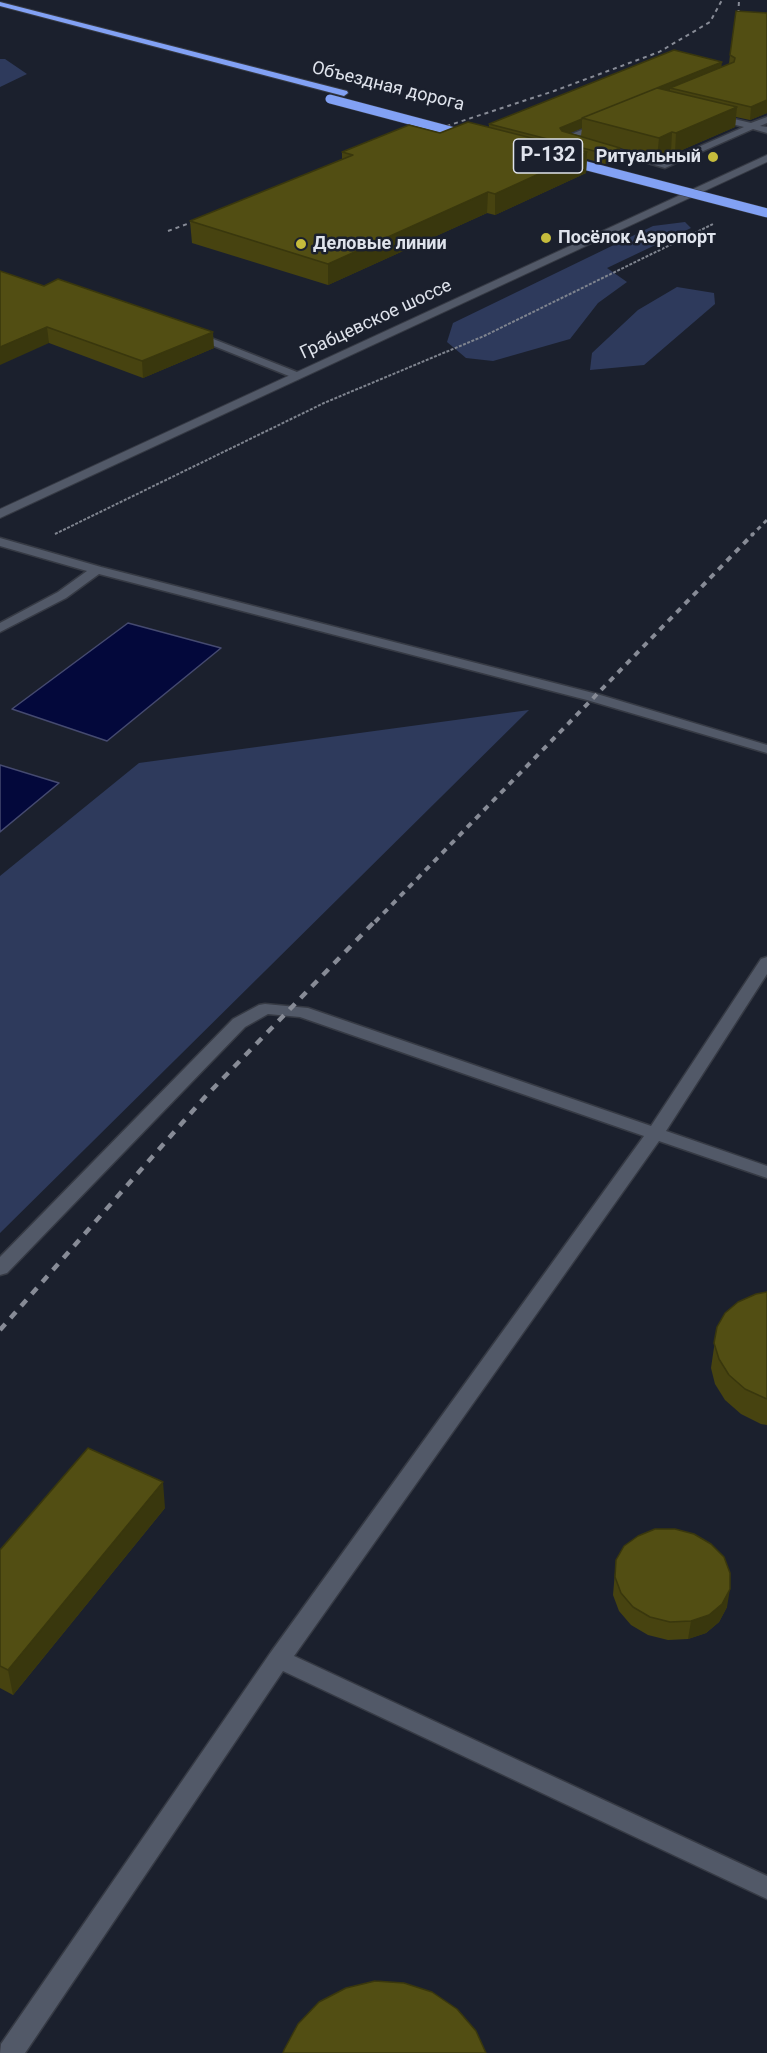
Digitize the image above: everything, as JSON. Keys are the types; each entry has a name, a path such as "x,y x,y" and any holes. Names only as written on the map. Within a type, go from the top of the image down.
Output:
{"highway":[{"name":"Объездная дорога","path":"0,4 344,93 480,133 227,73"},
{"name":"Р-132","path":"561,149 767,202"},
{"name":"Р-132","path":"548,156 767,213"}],"main road":[{"name":"Грабцевское шоссе","path":"0,514 767,158"}],"lane":[{"path":"664,98 566,138 665,165 767,120"},
{"path":"654,102 767,130"},
{"path":"179,328 298,376"},
{"path":"0,542 97,570 592,696 767,749"},
{"path":"0,628 62,596 97,570"},
{"path":"10,2053 279,1659 655,1134 767,962"},
{"path":"0,1268 239,1023 265,1009 302,1012 767,1172"},
{"path":"279,1659 767,1888"}],"path":[{"path":"23,550 324,402 484,336 716,223"}],"shaded area":[{"path":"0,59 5,59 27,74 0,87"},
{"path":"685,222 691,228 607,268 627,282 598,303 570,339 493,361 466,358 447,342 453,323 653,226"},
{"path":"677,287 714,293 715,304 644,365 590,370 592,353 638,310"},
{"path":"128,623 221,648 107,741 12,709"},
{"path":"529,710 0,1233 0,876 139,763"},
{"path":"0,765 59,783 0,832"}],"building":[{"path":"736,11 767,13 767,100 751,107 670,88 734,62 735,58 730,55"},
{"path":"674,50 722,62 560,128 562,131 620,148 606,154 489,124"},
{"path":"657,88 737,107 659,138 582,118"},
{"path":"468,122 587,152 495,194 488,192 328,264 190,221 353,155 342,152 409,125 440,133"},
{"path":"0,271 44,286 58,279 213,332 142,361 47,327 0,347"},
{"path":"767,1292 767,1399 745,1389 729,1375 719,1359 714,1343 717,1327 725,1313 738,1302"},
{"path":"88,1448 163,1482 8,1670 0,1666 0,1550"},
{"path":"655,1529 675,1529 694,1534 711,1544 724,1557 730,1573 730,1589 722,1604 709,1615 691,1621 670,1622 650,1617 633,1607 621,1593 615,1577 616,1560 624,1546 638,1536"},
{"path":"375,1981 404,1983 432,1992 457,2009 476,2031 486,2053 283,2053 298,2024 319,2002 346,1988"}],"railway":[{"path":"416,136 554,91 659,52 710,22 722,0"},
{"path":"738,22 739,0"},
{"path":"168,231 206,217"},
{"path":"753,534 767,520"},
{"path":"375,922 753,534"},
{"path":"0,1330 205,1097 376,920"}],"place":[{"name":"Ритуальный","path":"713,157"},
{"name":"Посёлок Аэропорт","path":"546,238"},
{"name":"Деловые линии","path":"301,244"}]}
